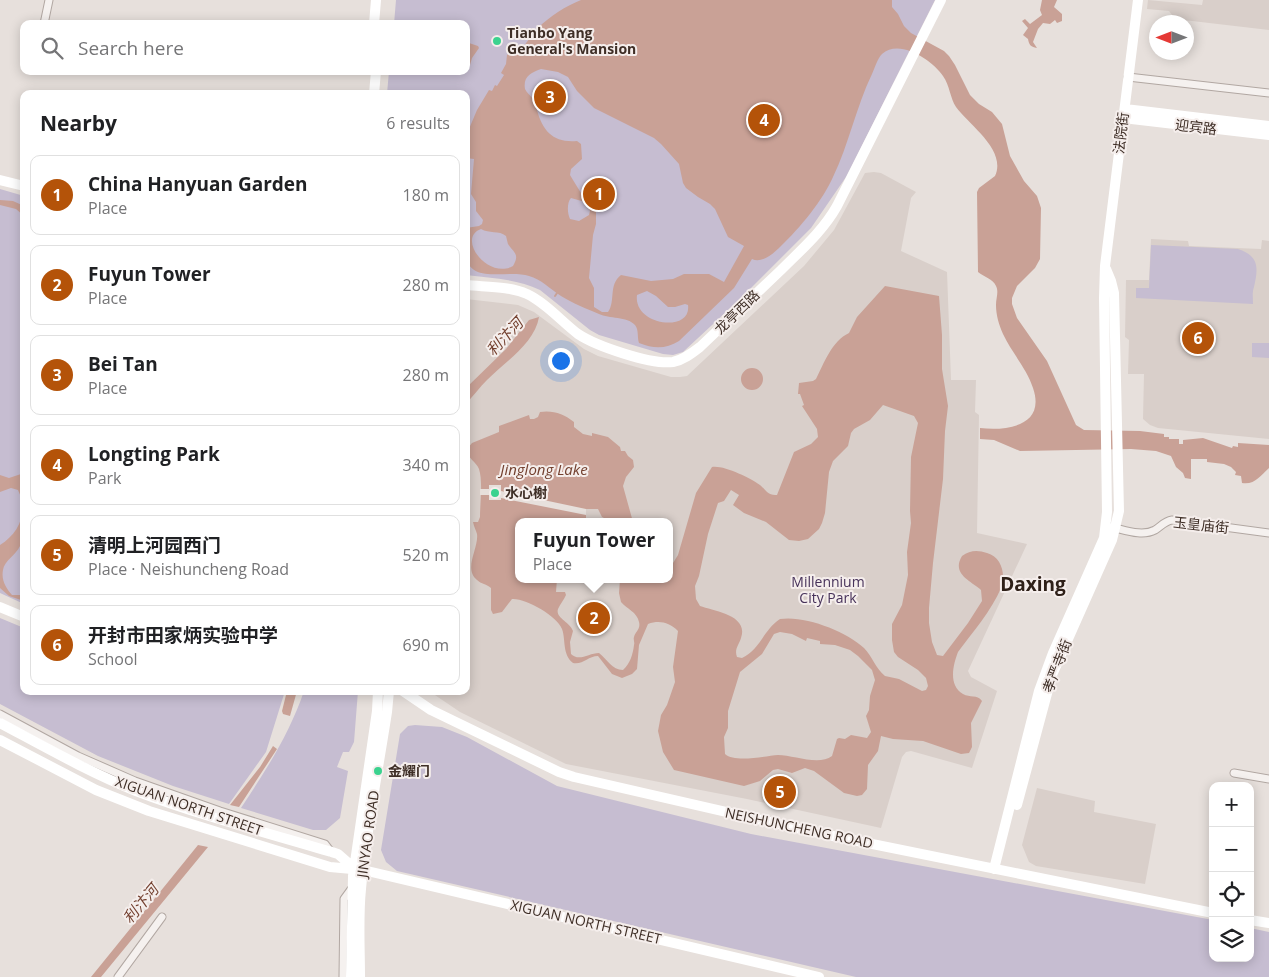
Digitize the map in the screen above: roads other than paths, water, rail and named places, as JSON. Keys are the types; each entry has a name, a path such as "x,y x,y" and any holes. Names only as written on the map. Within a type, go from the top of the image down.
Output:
{"street":[{"path":"45,20 49,0"},
{"path":"374,20 376,0"},
{"path":"380,20 383,0"},
{"name":"龙亭西路","path":"470,285 524,292 536,299 578,334 606,347 654,361 669,362 684,358 700,347 808,243 826,222 837,206 909,60 941,0"},
{"name":"法院街","path":"1107,465 1104,266 1138,0"},
{"path":"367,90 369,75"},
{"path":"374,90 376,75"},
{"path":"1128,77 1269,93"},
{"name":"迎宾路","path":"1124,113 1269,126"},
{"name":"迎宾路","path":"1124,113 1269,135"},
{"path":"0,180 20,185"},
{"name":"法院街","path":"1104,266 1114,293 1118,466"},
{"name":"孝严寺街","path":"1107,465 1111,527"},
{"name":"孝严寺街","path":"997,870 1041,686 1053,654 1100,548 1119,511 1118,466"},
{"name":"玉皇庙街","path":"1111,527 1133,532 1149,532 1168,520 1172,520 1269,533"},
{"path":"0,607 20,615"},
{"name":"JINYAO ROAD","path":"360,977 358,869 378,695"},
{"name":"JINYAO ROAD","path":"351,977 352,888 358,869 387,712 388,695"},
{"name":"NEISHUNCHENG ROAD","path":"410,695 431,710 559,772 574,777 818,833 1209,912"},
{"path":"0,714 105,769 178,797 325,844 331,852"},
{"name":"XIGUAN NORTH STREET","path":"0,723 78,764 135,790 197,812 338,854 358,869"},
{"name":"XIGUAN NORTH STREET","path":"0,740 96,790 139,808 192,826 330,867 358,869 819,977"},
{"path":"1234,773 1269,779"},
{"path":"343,977 344,899 352,888"},
{"path":"118,977 162,917"},
{"path":"1254,921 1269,923"}],"water":[{"path":"581,0 892,0 892,7 904,26 911,33 944,51 949,56 970,95 979,104 992,112 1002,124 1010,156 1024,181 1037,196 1041,208 1040,259 1035,268 1017,286 1012,298 1012,304 1017,318 1047,361 1076,425 1084,430 1140,431 1164,434 1164,437 1169,437 1169,439 1179,439 1179,444 1183,444 1183,440 1203,438 1232,448 1233,446 1238,447 1238,443 1269,445 1269,468 1254,481 1242,483 1241,476 1235,475 1236,472 1231,467 1224,464 1207,462 1207,459 1191,459 1191,479 1185,478 1183,473 1176,467 1171,456 1156,451 1131,449 1020,451 994,440 980,439 980,428 1012,427 1029,418 1034,411 1036,401 1030,381 1000,327 996,309 997,288 991,280 978,272 977,192 979,188 995,176 996,157 985,138 956,107 949,88 938,70 924,58 907,50 889,50 879,58 861,99 839,164 829,186 803,222 771,255 760,260 752,259 734,288 674,344 660,347 639,343 637,329 632,322 603,316 580,306 533,277 520,274 480,273 473,269 470,265 470,227 479,226 483,220 476,211 476,202 471,194 474,159 470,158 470,127 489,90 492,91 495,85 497,86 504,75 501,73 506,64 507,55 521,49 536,30 558,12","holes":["541,69 558,72 568,77 577,91 594,108 654,138 679,164 686,188 710,204 715,209 728,237 744,246 724,282 709,274 684,274 673,279 651,281 621,275 613,288 612,303 608,312 602,312 594,307 594,288 589,278 596,211 594,204 581,193 570,175 571,169 582,159 581,144 577,141 556,138 546,130 539,118 534,100 525,89 526,78","571,198 585,202 590,211 589,215 579,221 570,219 568,208","481,229 506,236 508,244 516,256 513,266 503,269 494,267 485,263 478,256 472,241 474,234","647,291 668,307 688,305 687,314 681,320 673,322 662,322 652,319 644,314 638,305 637,295"]},
{"path":"1042,0 1057,0 1054,7 1062,14 1062,21 1057,23 1055,20 1050,24 1043,23 1038,29 1033,42 1037,48 1033,47 1023,35 1028,28 1022,21 1025,19 1030,24 1042,15 1040,10"},
{"path":"470,43 479,48 472,58 470,65"},
{"path":"0,200 13,201 20,204 20,212 16,209 0,205"},
{"name":"Jinglong Lake","path":"885,286 939,296 942,369 948,406 943,479 929,608 932,642 937,655 943,656 982,601 981,590 964,576 959,568 962,556 974,551 987,553 996,558 1003,572 1001,588 997,596 958,652 953,669 955,685 958,690 963,694 982,701 971,723 972,747 969,753 961,754 923,741 893,739 881,736 878,751 868,765 867,789 862,795 857,796 844,793 814,771 805,768 792,773 778,769 773,770 760,781 744,786 674,770 663,752 658,731 661,715 667,705 675,682 673,667 678,631 664,623 648,624 639,645 637,669 632,674 622,678 612,674 598,656 591,657 580,663 573,663 567,655 562,629 559,624 548,614 525,601 512,599 502,612 493,614 491,610 491,588 477,580 471,570 477,540 473,522 478,522 480,517 481,486 479,469 470,457 470,445 499,432 499,426 529,415 530,419 534,419 538,417 540,412 549,412 558,413 570,419 574,422 574,427 583,434 592,436 592,433 608,437 620,447 621,451 625,451 633,460 634,467 626,477 623,486 632,518 604,518 598,509 586,509 586,518 515,518 515,583 557,583 556,592 565,592 566,595 558,612 573,631 570,642 571,654 581,657 599,653 613,666 623,670 631,659 634,637 639,629 639,624 634,613 621,602 620,583 673,583 673,563 678,555 696,493 712,467 723,468 737,473 760,485 769,494 777,495 794,452 811,444 818,437 817,429 802,406 804,405 800,394 798,394 799,383 816,379 833,347 849,333 857,317","holes":["883,405 914,416 918,423 911,457 911,523 907,552 908,575 902,605 892,624 892,640 894,652 898,657 918,670 926,678 928,686 926,690 922,691 899,679 885,676 864,648 856,642 836,630 801,619 780,619 770,628 753,650 742,658 737,657 736,649 742,630 740,624 729,615 700,606 696,599 695,586 718,503 724,501 731,490 739,495 733,505 744,513 766,522 789,540 799,541 808,539 819,529 822,523 825,513 829,472 833,461 848,446 854,429 870,420","780,632 792,634 806,641 807,638 820,641 820,644 835,645 850,650 872,670 875,680 866,716 871,732 867,738 851,735 845,739 837,739 832,756 827,759 813,760 784,755 750,758 730,757 725,754 724,737 728,728 728,711 740,672 762,654 774,634"]},
{"path":"539,317 532,335 526,344 487,380 470,399 470,384 506,349 529,320"},
{"path":"752,368 760,371 763,379 760,387 752,390 744,387 741,379 744,371"},
{"path":"20,474 20,495 18,490 11,488 0,492 0,475 9,478"},
{"path":"20,521 20,546 4,567 3,577 4,584 12,595 20,595 20,600 9,596 0,588 0,545 17,528"},
{"path":"286,695 296,695 290,716 283,714"},
{"path":"273,746 277,749 239,807 230,805 260,767"},
{"path":"198,845 208,847 101,977 91,977"}],"place":[{"name":"Tianbo Yang General's Mansion","path":"497,41"},
{"name":"Bei Tan","path":"550,97"},
{"name":"Longting Park","path":"764,120"},
{"name":"China Hanyuan Garden","path":"599,194"},
{"name":"开封市田家炳实验中学","path":"1198,338"},
{"name":"水心榭","path":"495,493"},
{"name":"Fuyun Tower","path":"594,618"},
{"name":"金耀门","path":"378,771"},
{"name":"清明上河园西门","path":"780,792"}],"district":[{"name":"Daxing","path":"1033,584"}],"water label":[{"name":"利汴河","path":"505,337"},
{"name":"利汴河","path":"141,904"}],"park label":[{"name":"Millennium City Park","path":"828,590"}]}
